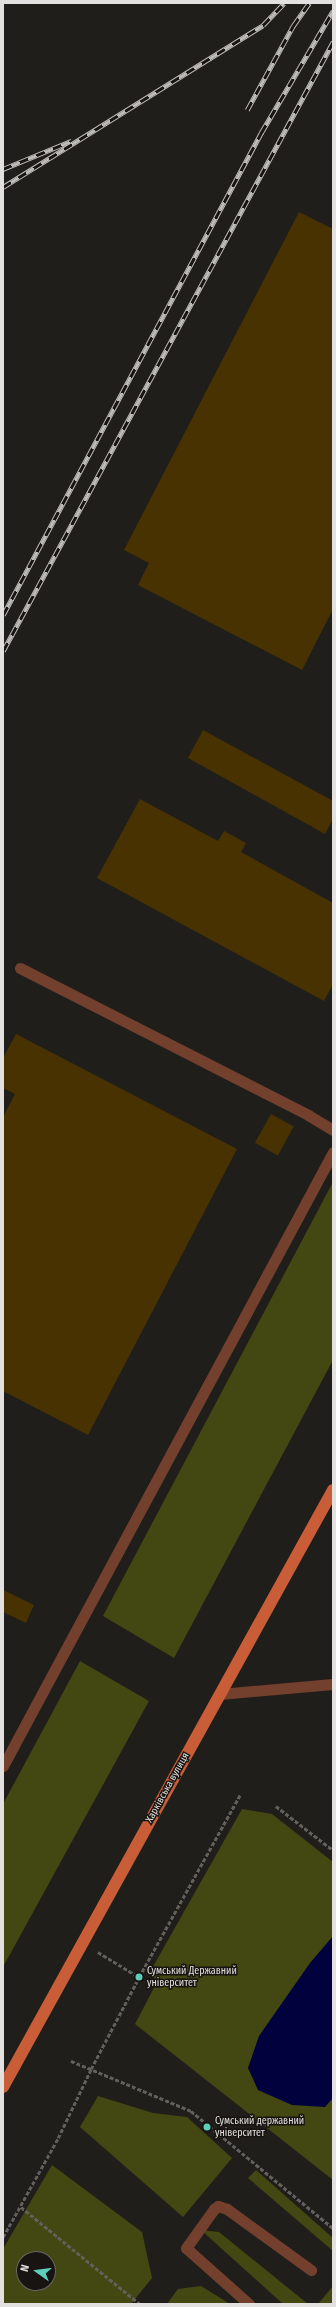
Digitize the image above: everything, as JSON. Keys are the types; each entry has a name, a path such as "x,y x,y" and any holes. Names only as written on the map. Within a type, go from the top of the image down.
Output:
{"main road":[{"name":"Харківська вулиця","path":"3,2087 333,1490"}],"lane":[{"path":"20,968 333,1130"},
{"path":"3,1766 333,1152"},
{"path":"220,1694 333,1684"},
{"path":"249,2304 186,2248 214,2209 218,2206 227,2209 311,2270"}],"path":[{"path":"3,2237 21,2207 139,1977 241,1793"},
{"path":"276,1806 333,1850"},
{"path":"83,1943 139,1977"},
{"path":"71,2062 191,2111 333,2228"},
{"path":"21,2207 140,2304"}],"green space":[{"path":"333,1182 333,1360 174,1658 103,1616"},
{"path":"80,1661 149,1701 3,1967 3,1804"},
{"path":"242,1809 272,1814 333,1862 333,2180 135,2024 157,1982 150,1972"},
{"path":"98,2096 153,2113 187,2117 232,2158 183,2217 80,2127"},
{"path":"52,2165 142,2232 152,2278 131,2304 3,2304 3,2249"},
{"path":"256,2170 333,2238 333,2251 248,2178"},
{"path":"201,2230 219,2232 308,2304 283,2304"},
{"path":"201,2286 230,2304 167,2304 178,2289"},
{"path":"333,2286 333,2304 318,2304"}],"shaded area":[{"path":"333,1936 333,2098 325,2107 292,2105 258,2090 248,2068 259,2036 310,1963"}],"building":[{"path":"299,212 333,229 333,609 302,670 138,585 149,563 124,550"},
{"path":"203,730 333,801 333,819 325,834 188,758"},
{"path":"140,799 218,841 224,831 246,843 241,852 333,903 333,984 324,1001 97,878"},
{"path":"16,1034 237,1149 88,1435 3,1391 3,1117 15,1094 3,1088 3,1058"},
{"path":"271,1114 294,1127 278,1155 255,1143"},
{"path":"3,1590 34,1605 26,1623 3,1612"}],"railway":[{"path":"3,187 263,25 284,3"},
{"path":"247,110 293,26 309,3"},
{"path":"3,615 261,133 333,11"},
{"path":"3,651 333,42"},
{"path":"3,169 71,141"}],"place":[{"name":"Сумський Державний університет","path":"139,1977"},
{"name":"Сумський державний університет","path":"207,2127"}]}
